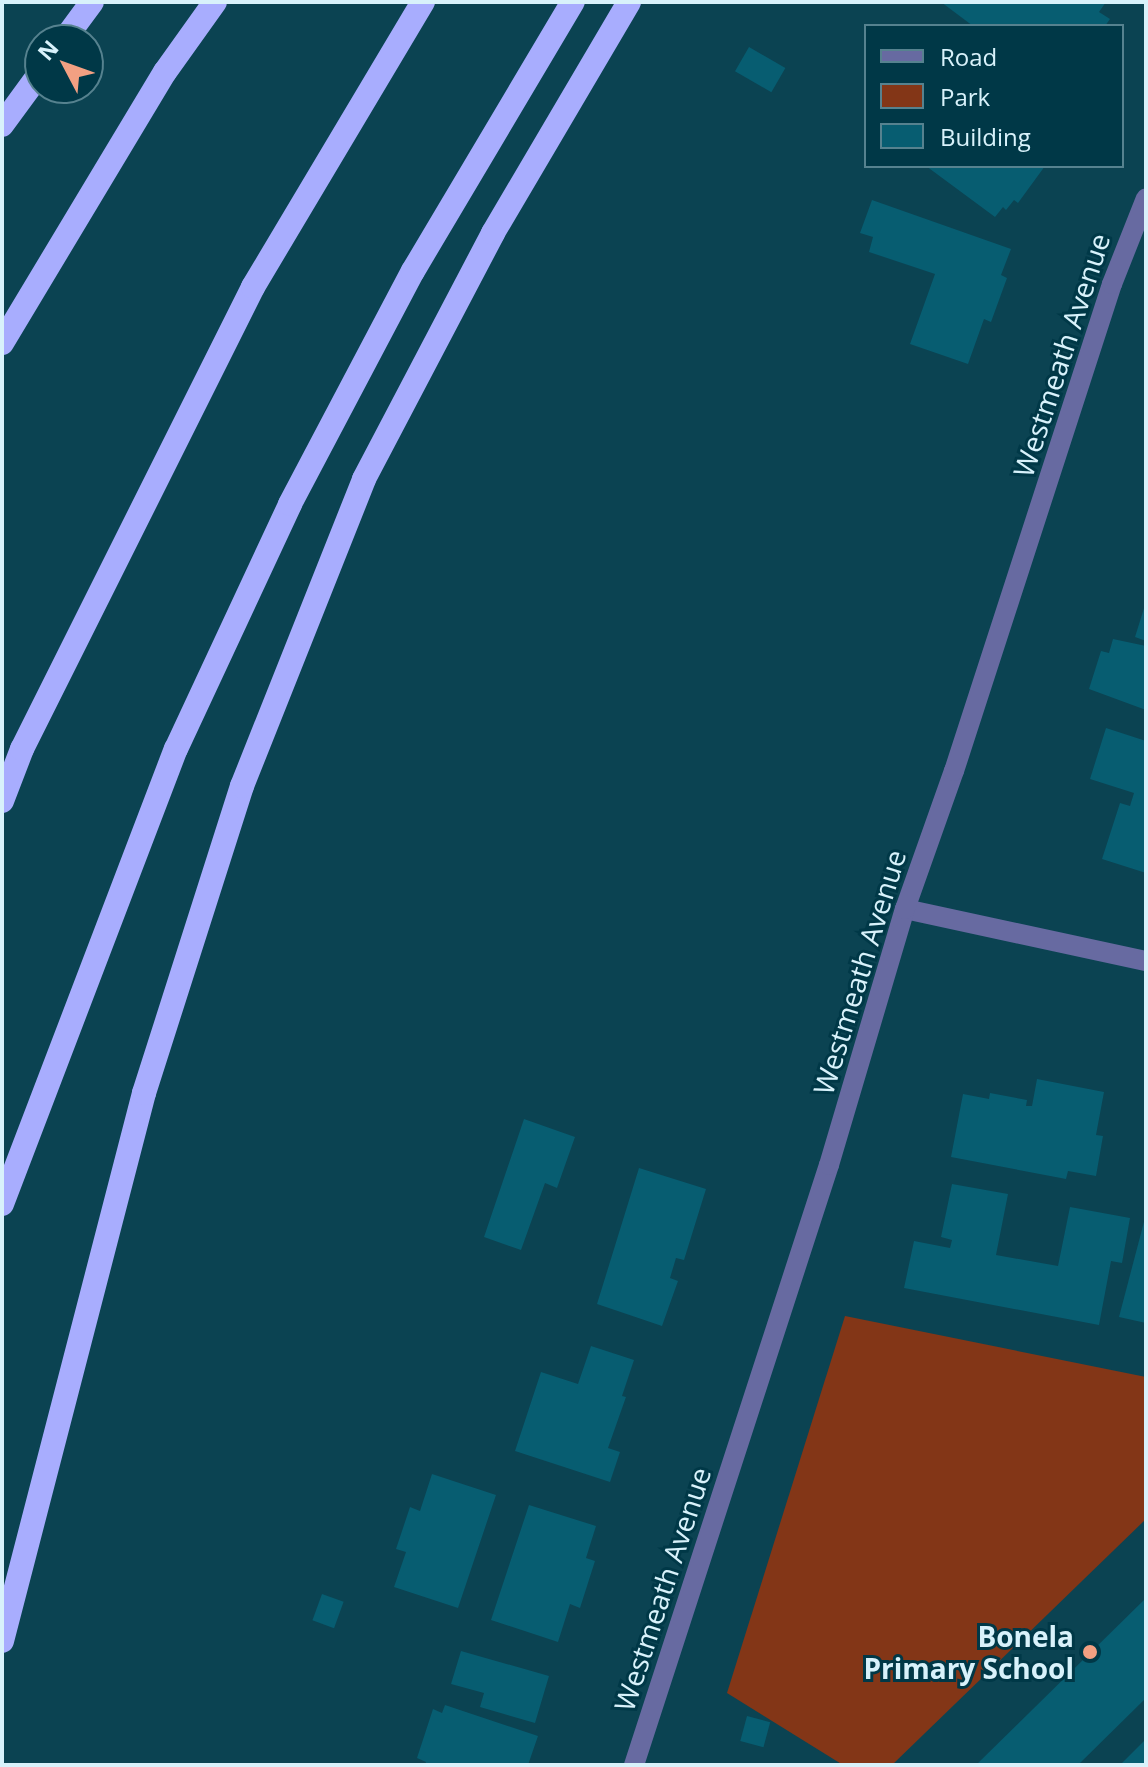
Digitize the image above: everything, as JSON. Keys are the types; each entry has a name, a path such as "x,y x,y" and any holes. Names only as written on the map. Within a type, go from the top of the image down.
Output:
{"highway":[{"path":"76,24 92,2"},
{"path":"2,343 165,72 215,2"},
{"path":"2,801 22,749 253,287 423,2"},
{"path":"2,1204 176,749 290,504 413,271 573,2"},
{"path":"3,1641 144,1093 242,786 364,479 493,233 629,2"},
{"path":"2,125 24,95"}],"street":[{"name":"Westmeath Avenue","path":"634,1765 829,1165 905,909 954,771 1112,284 1146,198"},
{"path":"905,909 1146,961"}],"green space":[{"path":"845,1316 1146,1377 1146,1519 892,1765 843,1765 727,1693"}],"building":[{"path":"941,2 1106,2 1099,12 1110,19 1106,24 970,24"},
{"path":"749,47 785,68 771,92 735,71"},
{"path":"929,168 1044,168 1018,203 1014,200 995,217"},
{"path":"872,200 1011,249 1001,275 1007,278 991,322 984,319 968,364 910,344 935,274 869,252 873,237 860,233"},
{"path":"1146,605 1146,641 1135,637"},
{"path":"1113,639 1146,646 1146,710 1089,689 1101,651 1109,653"},
{"path":"1106,728 1146,741 1146,873 1102,859 1120,803 1130,806 1134,793 1090,779"},
{"path":"1037,1079 1104,1092 1096,1135 1103,1136 1096,1176 1068,1171 1066,1179 951,1157 963,1094 989,1099 990,1093 1027,1100 1026,1106 1032,1106"},
{"path":"524,1119 575,1137 557,1188 545,1183 521,1250 484,1237"},
{"path":"639,1168 706,1189 684,1260 676,1258 670,1278 678,1281 662,1326 597,1304"},
{"path":"952,1184 1008,1194 996,1255 1058,1266 1070,1207 1130,1218 1122,1263 1111,1261 1099,1325 904,1288 914,1241 950,1248 952,1240 941,1237"},
{"path":"1146,1219 1146,1323 1119,1317"},
{"path":"591,1346 634,1360 622,1396 626,1397 608,1448 620,1452 610,1482 515,1451 541,1372 578,1384"},
{"path":"432,1474 496,1495 458,1608 394,1587 406,1552 396,1549 410,1507 420,1511"},
{"path":"529,1505 596,1526 586,1558 595,1561 580,1608 570,1604 558,1642 491,1620"},
{"path":"322,1594 344,1602 334,1628 312,1620"},
{"path":"1146,1598 1146,1698 1078,1765 976,1765"},
{"path":"461,1651 549,1676 535,1723 480,1707 484,1693 451,1684"},
{"path":"445,1705 538,1736 528,1765 425,1765 426,1762 417,1758 433,1709 442,1713"},
{"path":"747,1716 770,1722 763,1747 740,1741"},
{"path":"1146,1739 1146,1765 1120,1765"}],"place":[{"name":"Bonela Primary School","path":"1090,1652"}]}
